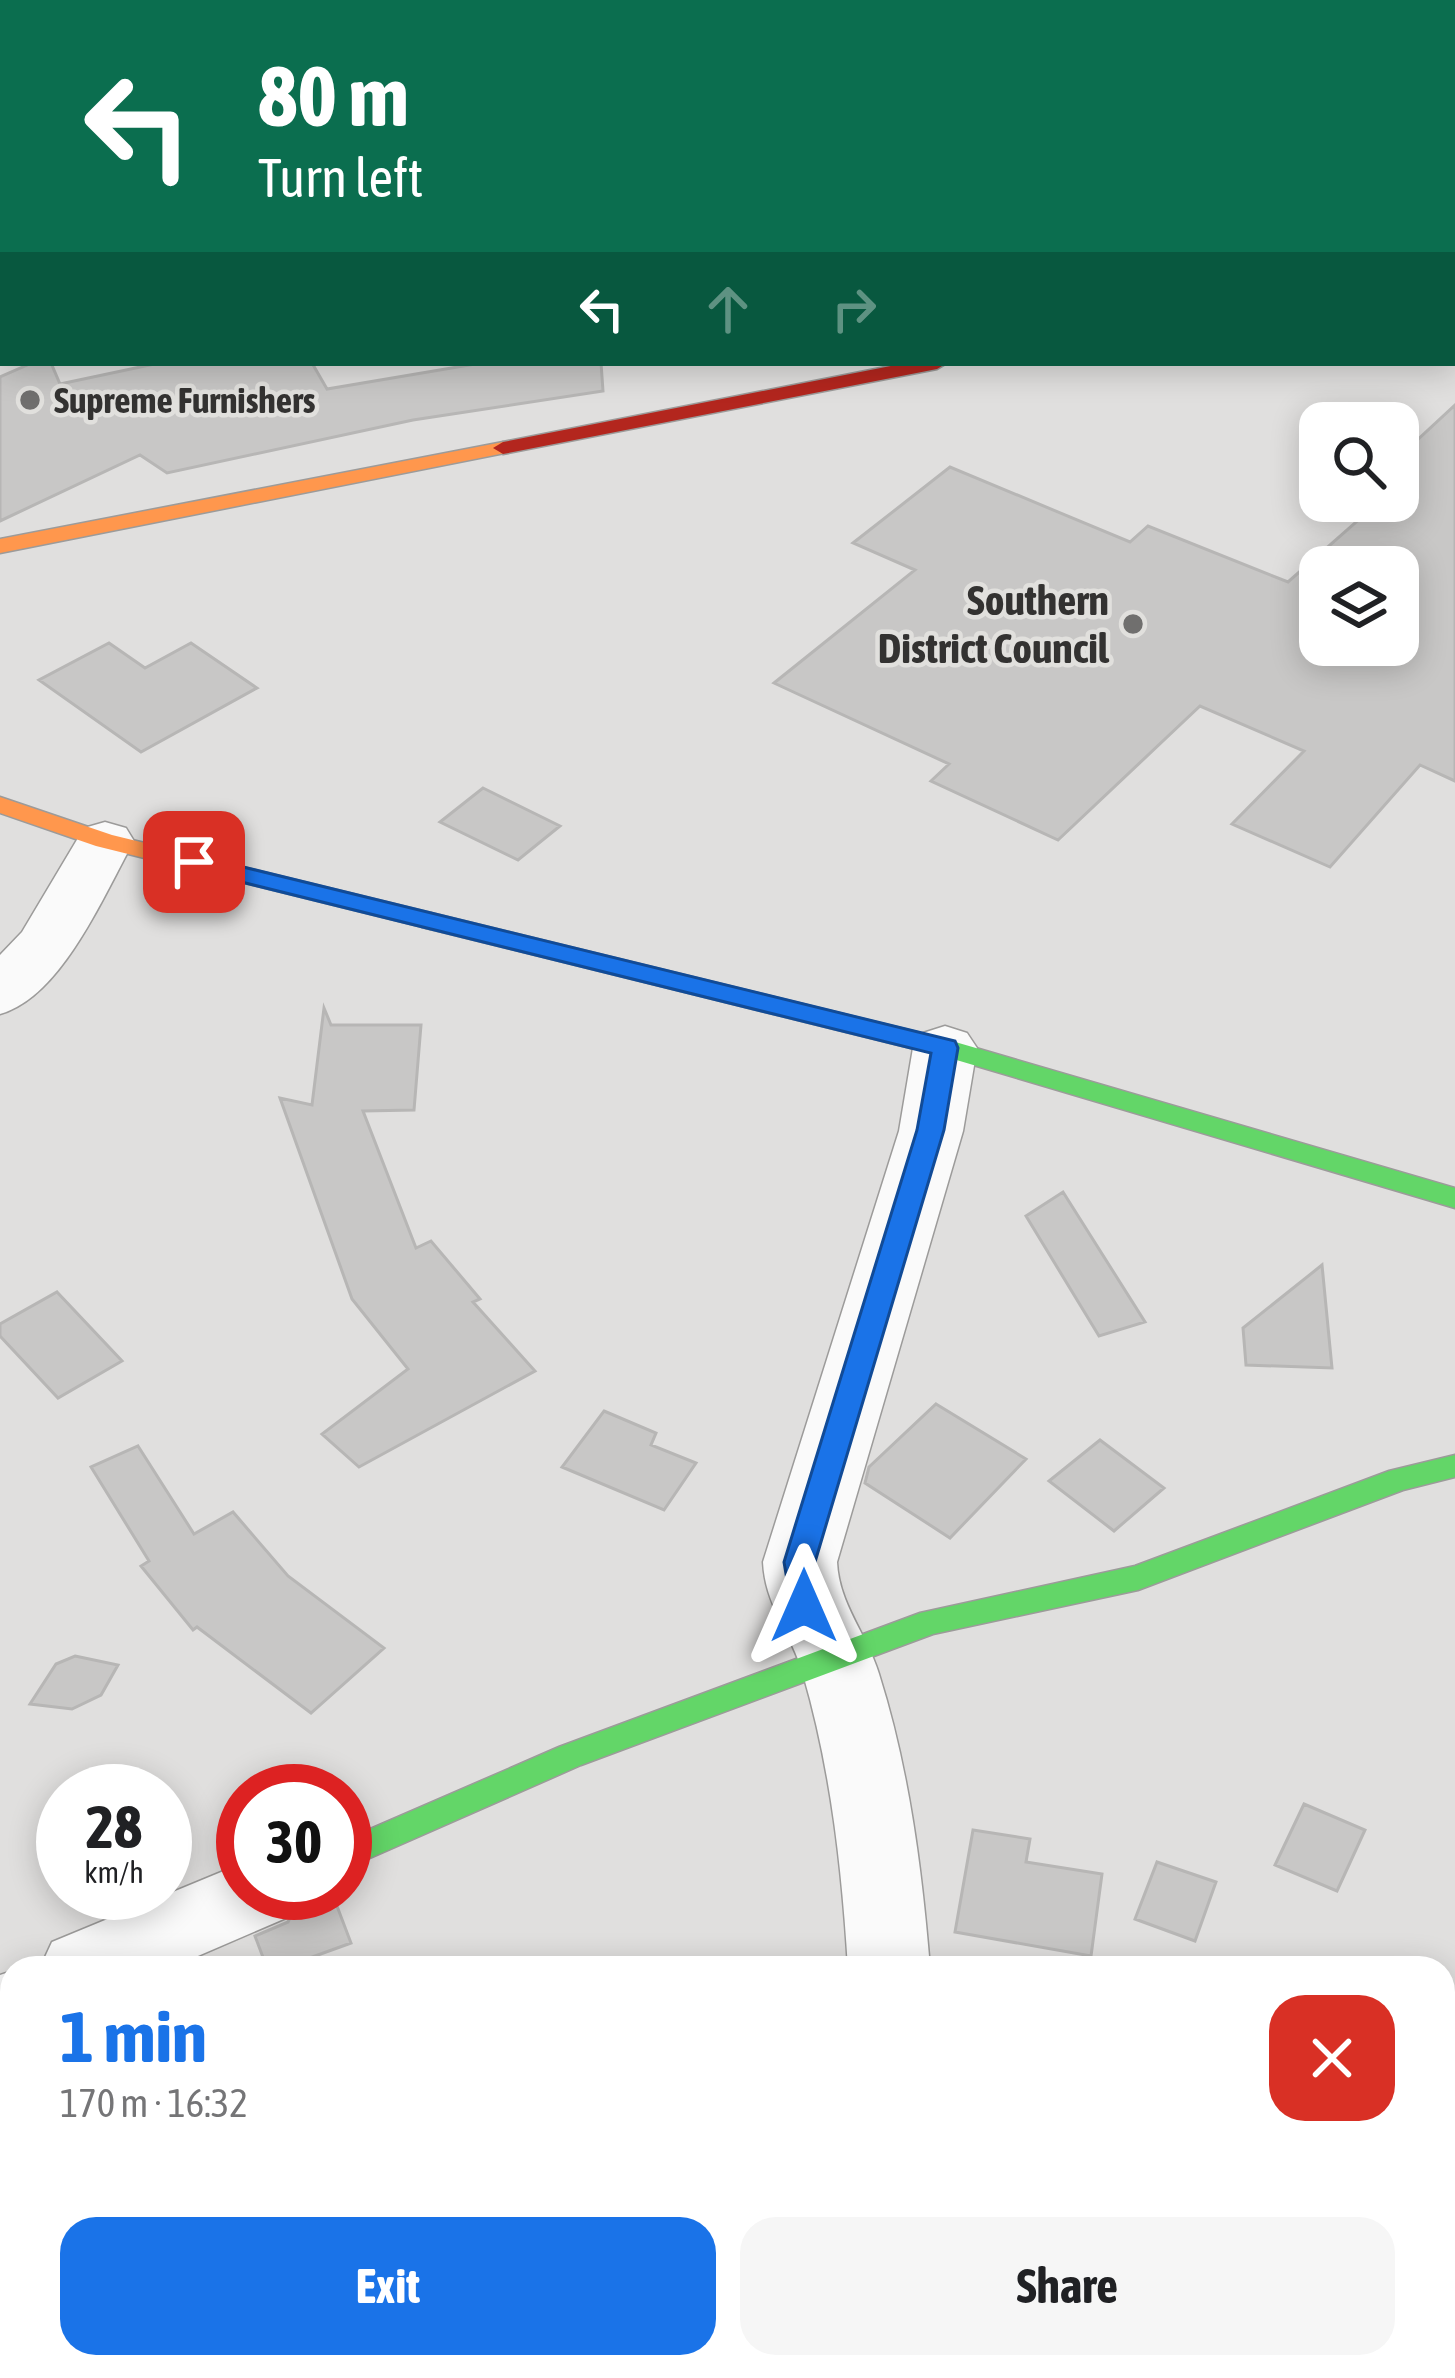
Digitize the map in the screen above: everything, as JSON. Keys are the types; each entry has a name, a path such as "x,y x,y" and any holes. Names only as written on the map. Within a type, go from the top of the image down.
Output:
{"street":[{"path":"0,546 923,366"},
{"path":"0,806 105,841 945,1048 1455,1198"},
{"path":"0,993 45,945 105,841"},
{"path":"888,1956 884,1865 866,1763 837,1660 804,1606 800,1562 931,1130 945,1048"},
{"path":"372,1843 570,1756 931,1622 1138,1578 1399,1479 1455,1466"},
{"path":"109,1956 216,1911"}],"building":[{"path":"25,366 52,366 60,384 145,366 314,366 327,389 463,366 601,366 603,391 413,420 167,473 140,455 0,521 0,377"},
{"path":"1455,405 1455,781 1420,765 1330,867 1232,824 1304,751 1200,706 1058,840 931,781 949,764 774,683 915,570 853,543 950,467 1130,542 1148,526 1288,582 1299,572 1299,666 1419,666 1419,546 1329,546 1356,522 1419,522 1419,438"},
{"path":"109,643 145,668 191,643 257,688 141,752 39,680"},
{"path":"483,788 560,826 518,860 440,822"},
{"path":"324,1008 331,1025 421,1025 414,1110 363,1111 416,1248 431,1241 480,1299 473,1302 535,1371 359,1467 322,1434 408,1369 352,1299 280,1098 312,1105"},
{"path":"1063,1192 1145,1322 1099,1336 1026,1216"},
{"path":"1322,1265 1332,1368 1246,1365 1243,1328"},
{"path":"57,1292 122,1361 58,1398 0,1336 0,1324"},
{"path":"936,1404 1026,1459 950,1538 865,1483 869,1467"},
{"path":"604,1411 656,1433 651,1445 696,1463 664,1510 562,1467"},
{"path":"1100,1440 1164,1488 1114,1531 1049,1481"},
{"path":"138,1446 194,1534 233,1512 288,1576 384,1648 311,1713 197,1627 193,1630 141,1566 149,1561 91,1467"},
{"path":"75,1656 118,1665 101,1695 72,1709 30,1704 56,1664"},
{"path":"1304,1804 1365,1830 1337,1891 1275,1865"},
{"path":"973,1830 1030,1839 1026,1862 1102,1874 1091,1956 955,1932"},
{"path":"1157,1862 1216,1882 1195,1941 1135,1919"},
{"path":"289,1920 342,1920 351,1943 315,1956 262,1956 255,1936"}],"traffic: fast":[{"path":"431,921 945,1048 1455,1198"},
{"path":"372,1843 570,1756 931,1622 1138,1578 1399,1479 1455,1466"}],"traffic: slow":[{"path":"0,546 503,448"},
{"path":"0,805 105,841 431,921"}],"traffic: jam":[{"path":"503,448 922,366"}],"place":[{"name":"Supreme Furnishers","path":"30,400"},
{"name":"Southern District Council","path":"1133,624"}],"route":[{"path":"194,862 945,1048 931,1130 800,1562 804,1606"}]}
